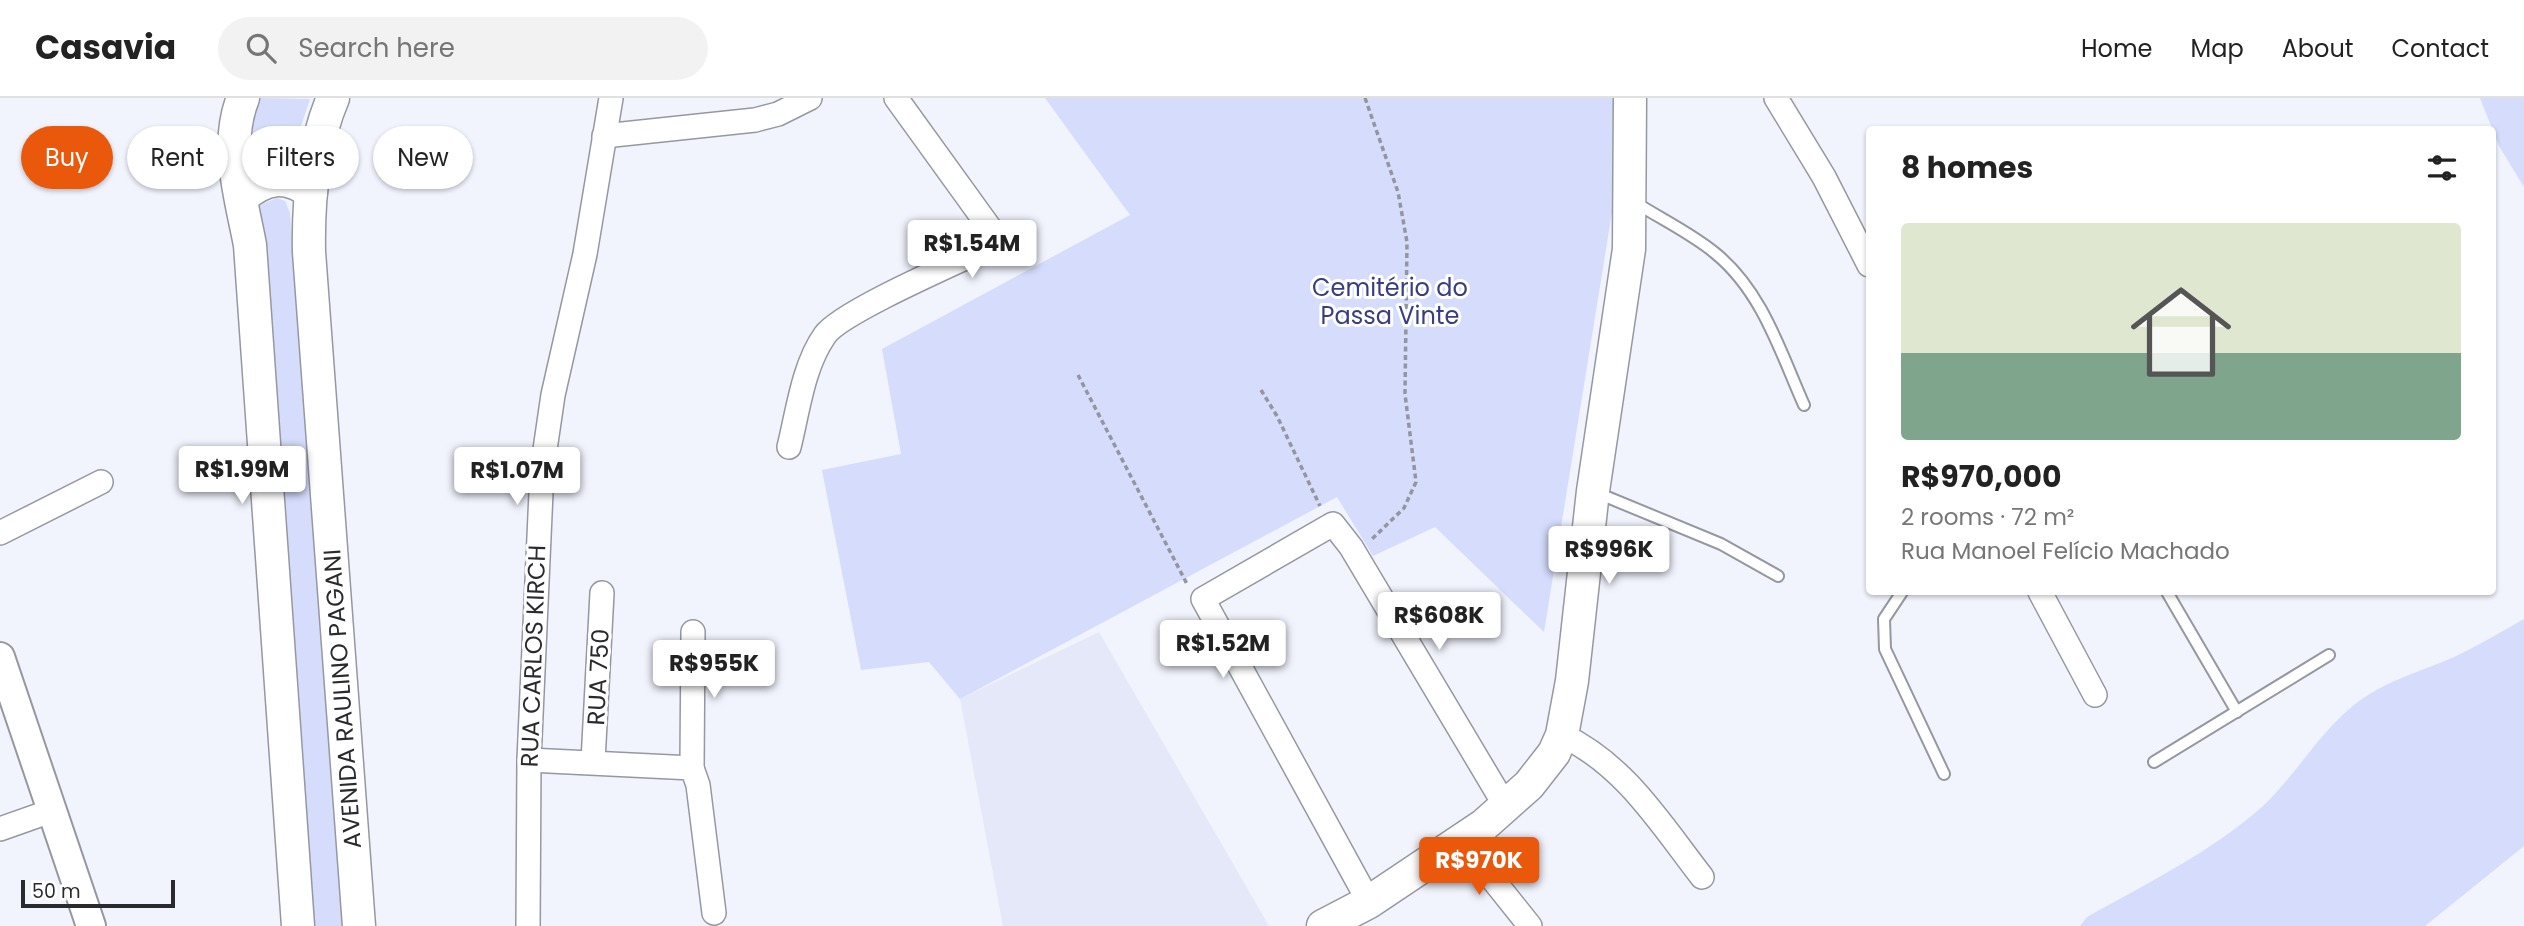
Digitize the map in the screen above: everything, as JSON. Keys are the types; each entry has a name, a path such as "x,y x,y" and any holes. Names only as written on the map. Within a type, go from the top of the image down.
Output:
{"main road":[{"path":"243,98 236,116 233,148 250,245 298,926"},
{"name":"AVENIDA RAULINO PAGANI","path":"332,98 323,122 311,192 309,252 359,926"},
{"path":"1323,926 1368,902 1462,841 1506,807 1543,769 1562,735 1572,681 1592,491 1629,249 1630,98"},
{"path":"242,197 258,184 276,178 295,181 311,192"}],"street":[{"name":"RUA CARLOS KIRCH","path":"528,926 529,760 542,470 553,395 585,254 611,98"},
{"path":"604,136 755,120 778,114 810,98"},
{"path":"789,447 811,361 826,333 854,313 1000,242 896,98"},
{"path":"1776,98 1824,177 1866,258"},
{"path":"0,533 101,482"},
{"path":"1368,902 1203,599 1333,524 1351,547 1506,807"},
{"name":"RUA 750","path":"593,761 602,593"},
{"path":"2042,595 2095,695"},
{"path":"692,632 692,768 698,785 714,913"},
{"path":"0,657 91,926"},
{"path":"1562,735 1592,750 1622,775 1702,877"},
{"path":"529,760 593,761 692,768"},
{"path":"0,829 51,811"},
{"path":"1462,841 1530,926"}],"lane":[{"path":"1630,200 1714,252 1745,282 1765,316 1804,405"},
{"path":"1592,491 1721,544 1778,576"},
{"path":"1900,595 1884,619 1885,649 1944,774"},
{"path":"2169,595 2236,712"},
{"path":"2154,762 2329,655"}],"path":[{"path":"1351,547 1369,542 1387,528 1404,508 1416,482 1405,394 1408,242 1398,192 1365,98"},
{"path":"1078,375 1186,583 1203,599"},
{"path":"1261,390 1277,416 1316,501 1333,524"}],"shaded area":[{"path":"1099,632 1269,926 1003,926 960,699"}],"green space":[{"path":"257,98 310,99 301,126 249,126"},
{"name":"Cemitério do Passa Vinte","path":"1045,98 1614,98 1613,206 1544,632 1435,527 1373,556 1337,497 960,699 929,662 861,670 822,470 901,454 882,349 1130,215"},
{"path":"2480,98 2524,98 2524,187 2499,146 2496,126 2491,126"},
{"path":"277,198 285,201 290,213 346,926 315,926 264,270 255,213 260,205"},
{"path":"2524,619 2524,846 2425,926 2080,926 2087,917 2221,839 2262,807 2341,716 2354,705 2390,683 2463,653"}]}
